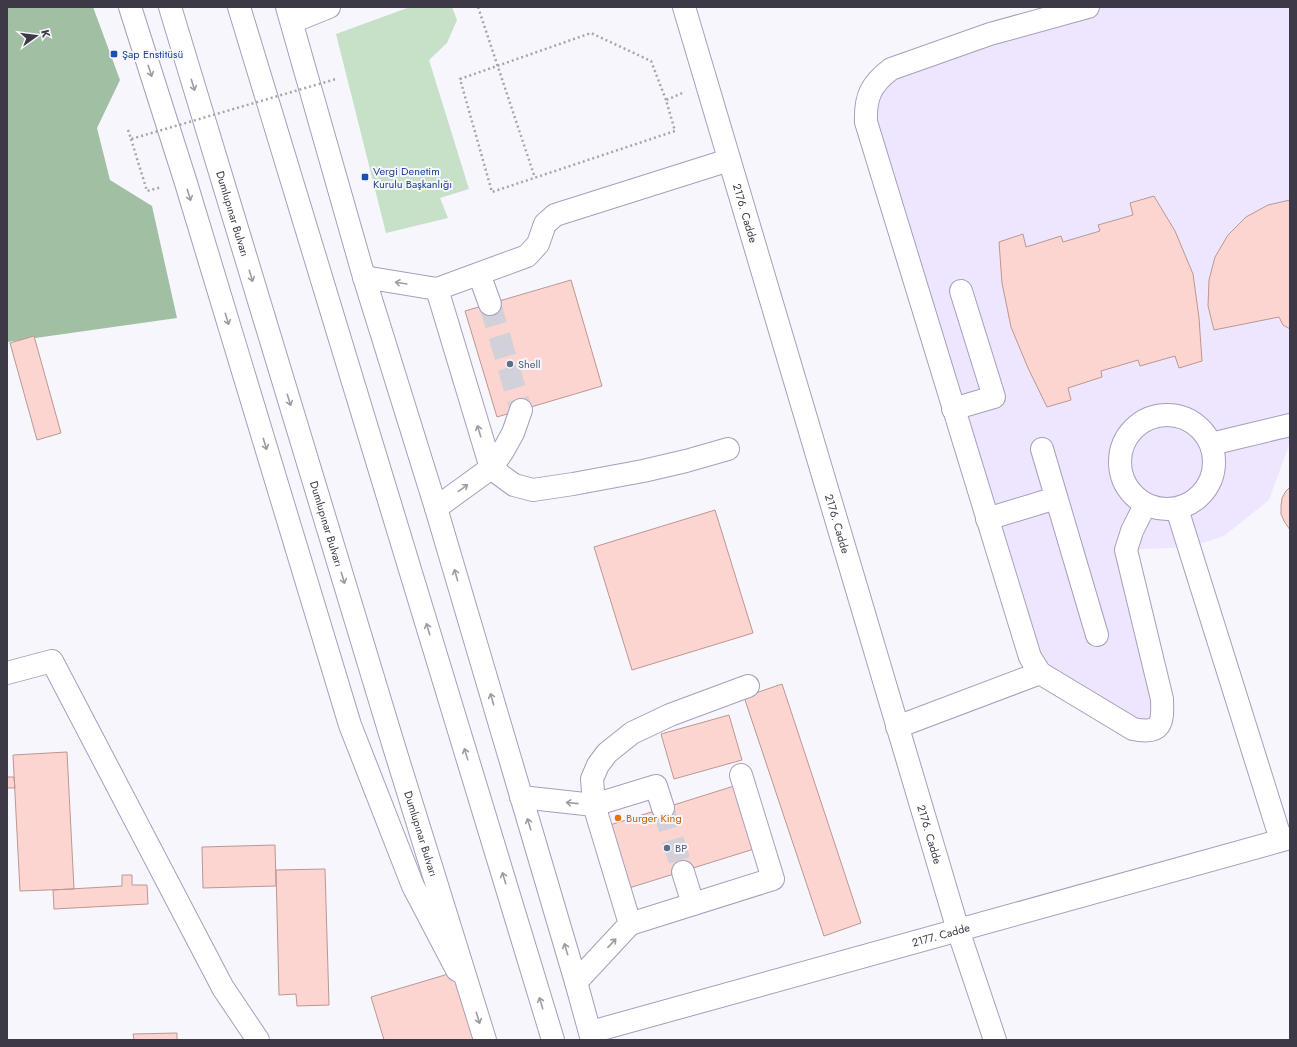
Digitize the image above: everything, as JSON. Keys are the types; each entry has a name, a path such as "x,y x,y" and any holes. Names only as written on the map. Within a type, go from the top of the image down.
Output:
{"main road":[{"path":"130,7 186,183 350,725 413,886 471,996"},
{"name":"Dumlupınar Bulvarı","path":"170,7 395,750 485,1040"},
{"path":"239,7 552,1040"},
{"path":"328,7 289,15 364,277 436,508 592,1036"},
{"name":"2176. Cadde","path":"684,7 897,728 958,930 995,1040"},
{"path":"1088,7 990,34 891,69 879,78 870,91 865,107 866,122 1030,657 1040,673 1134,729 1144,731 1153,730 1160,725 1163,715 1162,699 1126,550 1132,531 1145,505"},
{"path":"364,277 437,289 527,256 538,244 545,224 555,215 729,160"},
{"path":"479,274 490,304"},
{"path":"437,289 490,468 514,486 533,490 573,484 643,471 686,461 728,448"},
{"path":"953,409 994,397 961,291"},
{"path":"436,508 490,468 514,433 521,410"},
{"path":"1174,415 1189,420 1202,430 1211,444 1215,461 1213,477 1205,492 1193,503 1178,509 1161,510 1145,505 1132,495 1123,480 1120,464 1122,448 1130,433 1142,422 1157,416 1174,415"},
{"path":"1211,444 1290,425"},
{"path":"1042,450 1097,635"},
{"path":"987,518 1056,498"},
{"path":"1178,509 1286,839"},
{"path":"7,673 52,661 224,988 258,1040"},
{"path":"897,728 1040,673"},
{"path":"630,924 594,805 592,779 598,765 607,753 632,733 670,715 748,686"},
{"path":"576,982 630,924 773,879 741,775"},
{"path":"521,797 594,805 656,786 663,808"},
{"name":"2177. Cadde","path":"592,1036 958,930 1286,839"},
{"path":"683,872 693,904"}],"path":[{"path":"478,7 535,178"},
{"path":"591,33 651,61 666,100 675,131 492,192 460,79 498,65 591,33"},
{"path":"131,140 336,79"},
{"path":"666,100 706,84"},
{"path":"128,130 147,191"}],"shaded area":[{"path":"1088,7 1290,7 1290,442 1269,500 1224,536 1190,547 1126,550 1162,699 1153,730 1040,673 866,122 879,78"}],"green space":[{"path":"7,7 93,7 120,80 97,128 110,180 152,206 177,318 7,342"},
{"path":"410,7 452,7 457,20 447,43 429,60 469,189 440,198 448,218 386,233 336,34"}],"building":[{"path":"1154,196 1175,231 1193,274 1199,318 1202,361 1179,368 1175,356 1140,366 1138,360 1101,371 1102,377 1068,388 1071,400 1047,407 1028,368 1011,327 1002,283 999,242 1023,234 1026,247 1061,236 1063,242 1100,231 1098,225 1133,215 1130,203"},
{"path":"1290,200 1290,329 1283,325 1279,317 1214,330 1208,306 1209,280 1215,257 1228,235 1246,217 1268,205"},
{"path":"571,280 602,386 497,417 465,311"},
{"path":"34,336 61,433 37,440 10,343"},
{"path":"1290,487 1290,530 1281,514 1281,506 1282,498"},
{"path":"715,510 753,633 632,670 594,547"},
{"path":"782,684 861,923 824,936 744,697"},
{"path":"729,715 742,760 674,779 661,734"},
{"path":"67,752 74,889 20,891 13,755"},
{"path":"7,777 14,777 15,788 7,788"},
{"path":"734,786 754,849 629,888 610,825"},
{"path":"275,845 276,886 203,888 202,847"},
{"path":"325,869 329,1005 297,1006 296,994 279,995 276,870"},
{"path":"122,875 132,875 132,885 147,885 148,904 54,909 53,890 122,886"},
{"path":"455,972 476,1040 384,1040 371,997"},
{"path":"177,1033 177,1040 134,1040 133,1034"}],"tunnel":[{"path":"490,304 521,410"},
{"path":"663,808 683,872"}],"place":[{"name":"Şap Enstitüsü","path":"114,54"},
{"name":"Vergi Denetim Kurulu Başkanlığı","path":"365,177"},
{"name":"Shell","path":"510,364"},
{"name":"Burger King","path":"618,818"},
{"name":"BP","path":"667,848"}]}
